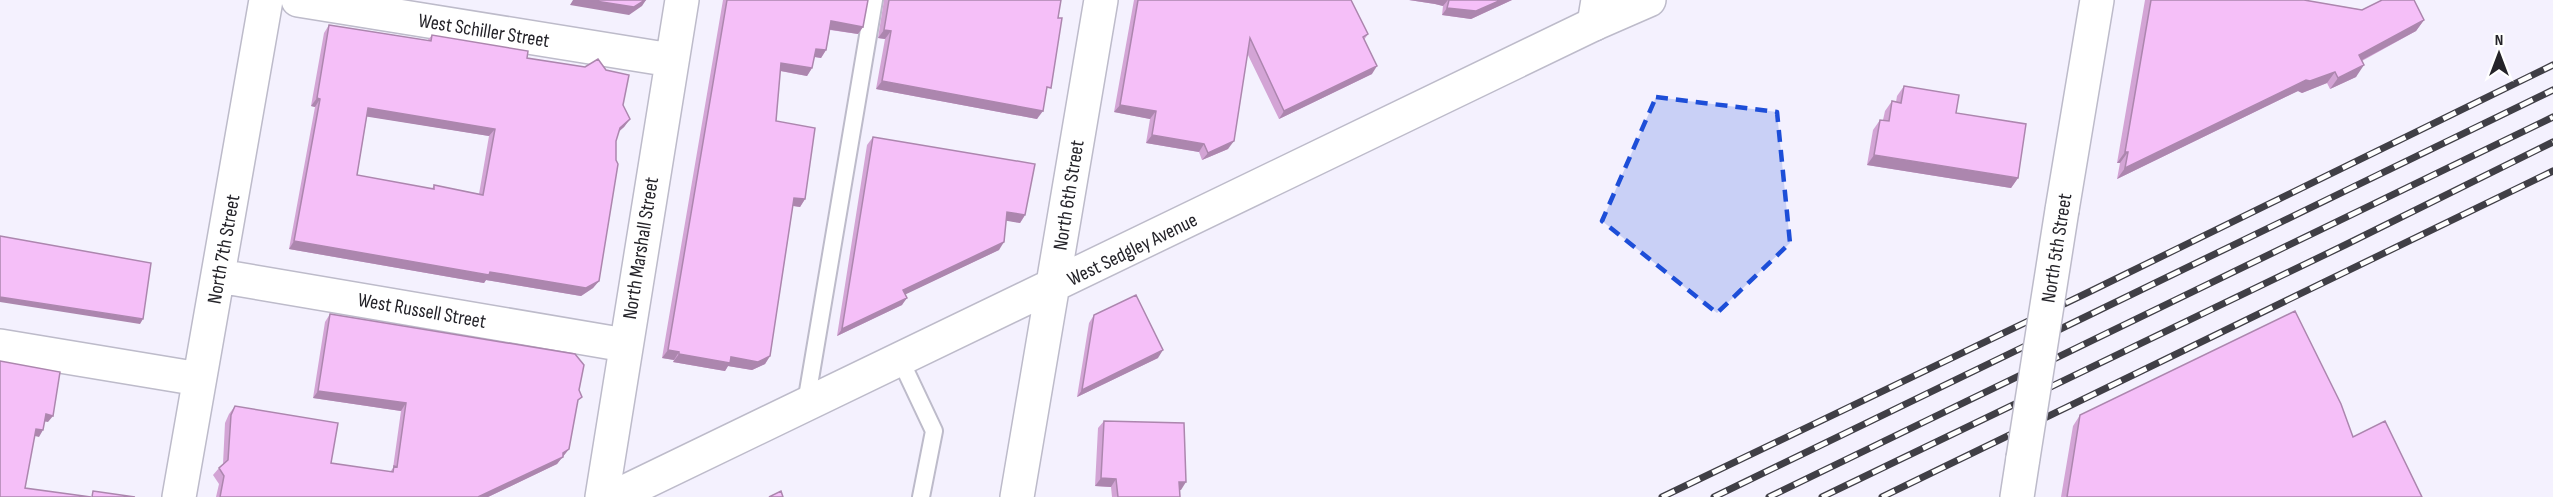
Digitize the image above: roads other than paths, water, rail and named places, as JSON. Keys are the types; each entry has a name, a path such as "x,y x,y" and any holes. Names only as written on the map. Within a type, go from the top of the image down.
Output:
{"street":[{"name":"North 7th Street","path":"179,497 266,0"},
{"name":"West Schiller Street","path":"298,0 671,60"},
{"name":"North Marshall Street","path":"602,497 682,0"},
{"name":"North 6th Street","path":"1017,497 1101,0"},
{"name":"West Sedgley Avenue","path":"614,497 1053,287 1596,12 1649,0"},
{"name":"North 5th Street","path":"2017,497 2097,0"},
{"name":"West Russell Street","path":"219,276 625,345"},
{"path":"0,346 199,379"}],"lane":[{"path":"806,404 874,0"},
{"path":"900,359 934,431 921,497"}],"railway":[{"path":"1662,497 2553,65"},
{"path":"1714,497 2553,90"},
{"path":"1769,497 2553,117"},
{"path":"1822,497 2553,142"},
{"path":"1882,497 2553,171"}]}
